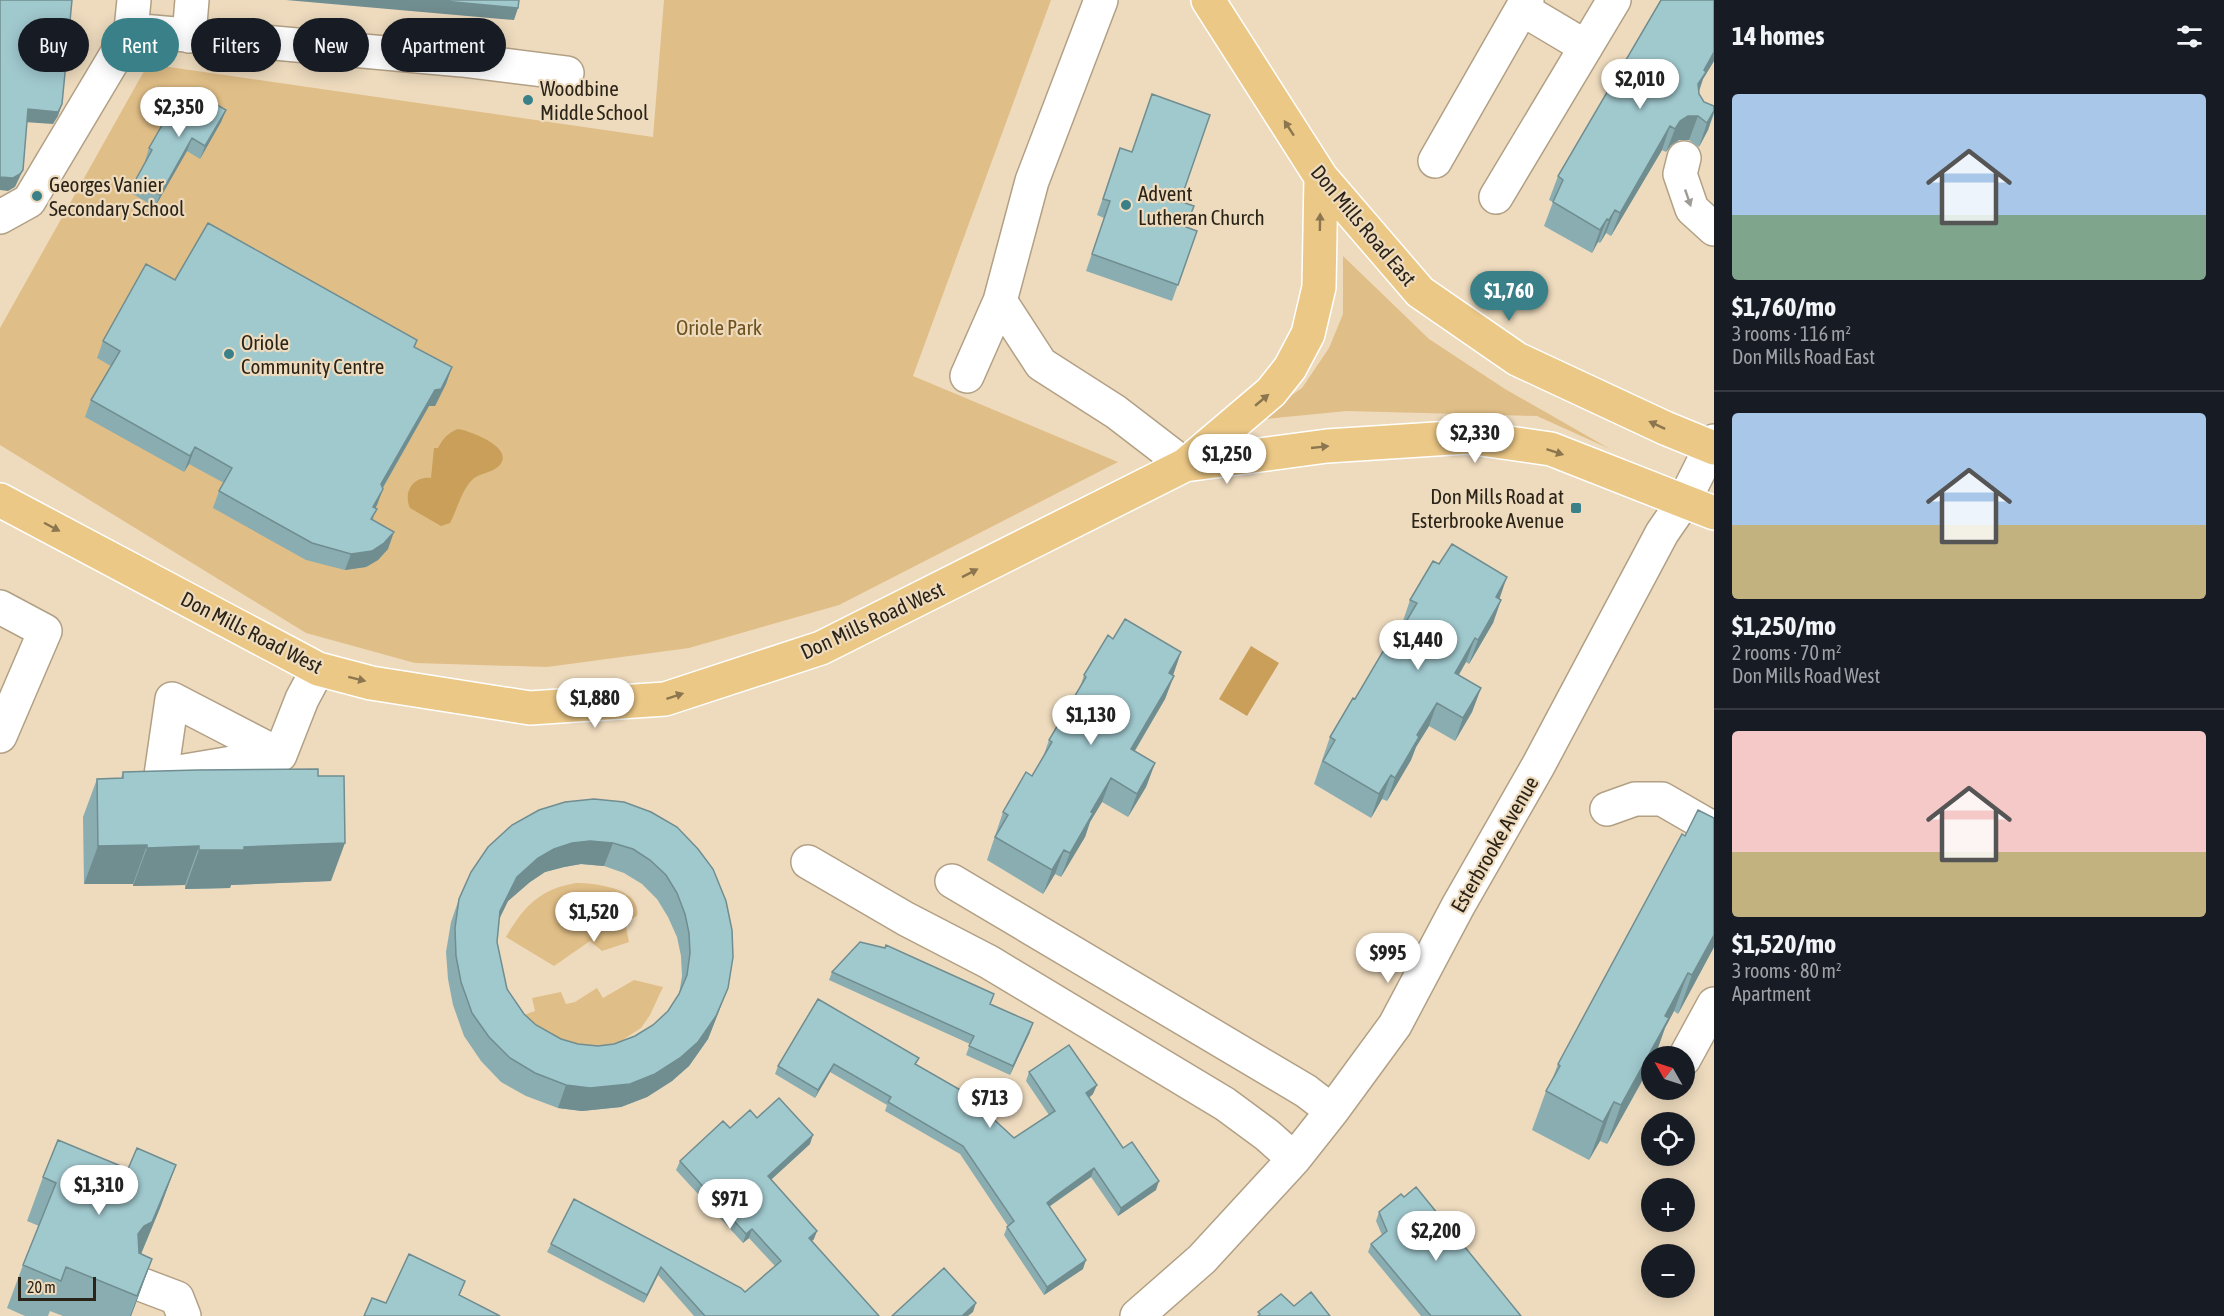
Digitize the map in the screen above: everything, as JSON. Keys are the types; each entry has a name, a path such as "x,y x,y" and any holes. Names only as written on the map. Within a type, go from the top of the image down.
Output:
{"main road":[{"name":"Don Mills Road East","path":"1208,0 1321,177 1420,292 1517,359 1665,428 1713,446"},
{"path":"1185,465 1271,392 1290,368 1308,334 1319,287 1321,177"},
{"name":"Don Mills Road West","path":"0,500 318,669 371,682 530,708 666,699 821,648 1185,465 1327,446 1467,437 1551,449 1714,513"}],"street":[{"path":"189,36 192,0"},
{"path":"967,376 1000,301 1032,181 1101,0"},
{"path":"1496,197 1614,0"},
{"path":"1435,161 1525,4 1586,47"},
{"path":"0,217 29,201 132,15 189,36 462,60 567,73"},
{"path":"1684,158 1680,174 1692,209 1714,229"},
{"path":"1000,301 1041,364 1116,412 1185,465"},
{"name":"Esterbrooke Avenue","path":"1137,1316 1202,1259 1294,1159 1395,1025 1458,906 1538,766 1662,533 1684,501 1713,446"},
{"path":"0,607 45,631 0,736"},
{"path":"280,755 302,699 318,669"},
{"path":"1607,809 1635,799 1662,799 1714,829"},
{"path":"808,862 906,919 989,962 1225,1104 1267,1135 1294,1159"},
{"path":"952,881 1306,1091 1332,1111"},
{"path":"1691,1046 1714,1004"},
{"path":"140,1284 177,1298 184,1316"}],"green space":[{"name":"Oriole Park","path":"664,0 1051,0 913,376 1118,462 839,605 689,648 547,667 415,663 306,633 0,445 0,328 144,72 179,72 179,68 653,137"},
{"path":"1343,256 1429,339 1505,389 1610,449 1537,416 1347,411 1256,420 1302,388 1329,348 1343,314"},
{"path":"576,883 616,889 632,899 637,907 637,916 625,922 629,942 602,951 590,941 554,966 506,937 519,916 534,901 552,890"},
{"path":"634,980 663,987 641,1028 615,1045 563,1047 521,1016 535,1011 532,998 561,992 566,1004 575,1002 597,988 603,998"}],"shaded area":[{"path":"458,429 490,442 502,453 503,459 499,466 471,481 450,523 441,526 410,508 408,496 415,482 431,478 434,448 438,448 446,436"},
{"path":"1251,646 1279,663 1247,716 1219,699"}],"building":[{"path":"0,0 72,0 70,18 18,18 18,72 65,72 62,104 58,112 28,109 23,170 13,178 0,177"},
{"path":"433,0 519,0 518,8"},
{"path":"1661,0 1714,0 1714,52 1698,84 1699,94 1704,102 1714,106 1714,111 1707,123 1698,116 1688,116 1680,121 1675,129 1670,126 1620,213 1615,210 1600,230 1553,202 1563,180 1558,176"},
{"path":"181,92 194,99 198,94 226,110 205,146 192,138 160,195 135,181 152,150 149,148"},
{"name":"Advent Lutheran Church","path":"1152,94 1210,115 1184,190 1186,191 1182,202 1194,206 1186,227 1197,231 1178,285 1092,254 1110,201 1103,199 1120,148 1132,152"},
{"name":"Oriole Community Centre","path":"208,223 417,340 414,347 452,367 441,389 435,390 381,484 383,489 373,507 377,509 371,519 394,532 372,551 351,554 312,543 219,491 232,468 195,447 190,456 91,400 120,351 103,341 146,264 175,280"},
{"path":"1452,544 1507,577 1496,597 1501,600 1478,640 1475,638 1455,673 1481,688 1463,718 1437,703 1417,735 1419,737 1395,778 1391,775 1379,794 1323,761 1335,740 1330,737 1392,636 1396,639 1417,603 1410,600 1433,561 1439,564"},
{"path":"1125,619 1181,652 1169,673 1174,676 1131,749 1155,763 1137,794 1111,778 1070,853 1064,850 1052,870 995,837 1008,815 1003,812 1026,772 1032,776 1052,742 1049,740 1086,677 1084,675 1108,635 1113,639"},
{"path":"318,769 318,776 344,776 345,843 244,847 244,850 199,850 199,846 147,848 147,845 98,846 97,779 123,778 123,772"},
{"path":"594,799 624,802 651,812 677,827 713,869 726,901 732,930 733,957 728,988 716,1016 698,1042 680,1058 655,1074 630,1084 590,1088 566,1085 535,1073 510,1058 489,1037 472,1013 461,982 456,956 455,928 459,899 471,872 488,847 512,825 539,810 565,802","holes":["590,841 613,843 633,849 650,860 666,875 677,893 689,933 690,953 687,975 668,1011 653,1025 635,1036 614,1044 598,1046 578,1044 561,1039 536,1025 524,1014 507,989 497,942 500,911 517,877 538,858 572,843"]},
{"path":"1698,810 1714,818 1714,935 1692,975 1688,973 1665,1016 1669,1018 1654,1046 1641,1046 1641,1069 1621,1105 1614,1102 1603,1122 1546,1091 1560,1066 1558,1064 1682,834 1685,836"},
{"path":"860,942 885,948 886,945 994,994 990,1004 1033,1023 1013,1066 969,1046 974,1036 832,972"},
{"path":"818,999 919,1058 915,1064 976,1099 974,1101 1014,1138 1055,1111 1029,1072 1069,1045 1097,1085 1086,1093 1123,1148 1132,1142 1159,1181 1121,1208 1094,1168 1047,1203 1086,1260 1047,1287 1007,1227 1014,1221 963,1146 888,1102 891,1097 834,1064 818,1090 778,1066"},
{"path":"779,1098 813,1135 768,1176 817,1231 809,1238 879,1316 705,1316 661,1267 647,1295 551,1244 574,1199 745,1292 781,1261 752,1229 746,1234 680,1161 723,1121 730,1128 750,1110 757,1118"},
{"path":"58,1140 128,1169 137,1148 176,1165 152,1222 144,1226 138,1234 139,1253 152,1259 137,1296 66,1267 61,1281 23,1265 56,1183 43,1177"},
{"path":"1416,1187 1521,1316 1431,1316 1371,1244 1387,1231 1379,1212 1401,1194 1404,1197"},
{"path":"409,1254 465,1281 459,1295 500,1316 364,1316 372,1298 386,1303"},
{"path":"944,1268 976,1303 962,1316 892,1316"},
{"path":"1311,1292 1330,1316 1258,1316 1260,1314 1258,1312 1281,1294 1294,1306"}],"place":[{"name":"Woodbine Middle School","path":"528,100"},
{"name":"Georges Vanier Secondary School","path":"37,196"},
{"name":"Advent Lutheran Church","path":"1126,205"},
{"name":"Oriole Community Centre","path":"229,354"},
{"name":"Don Mills Road at Esterbrooke Avenue","path":"1576,508"}]}
